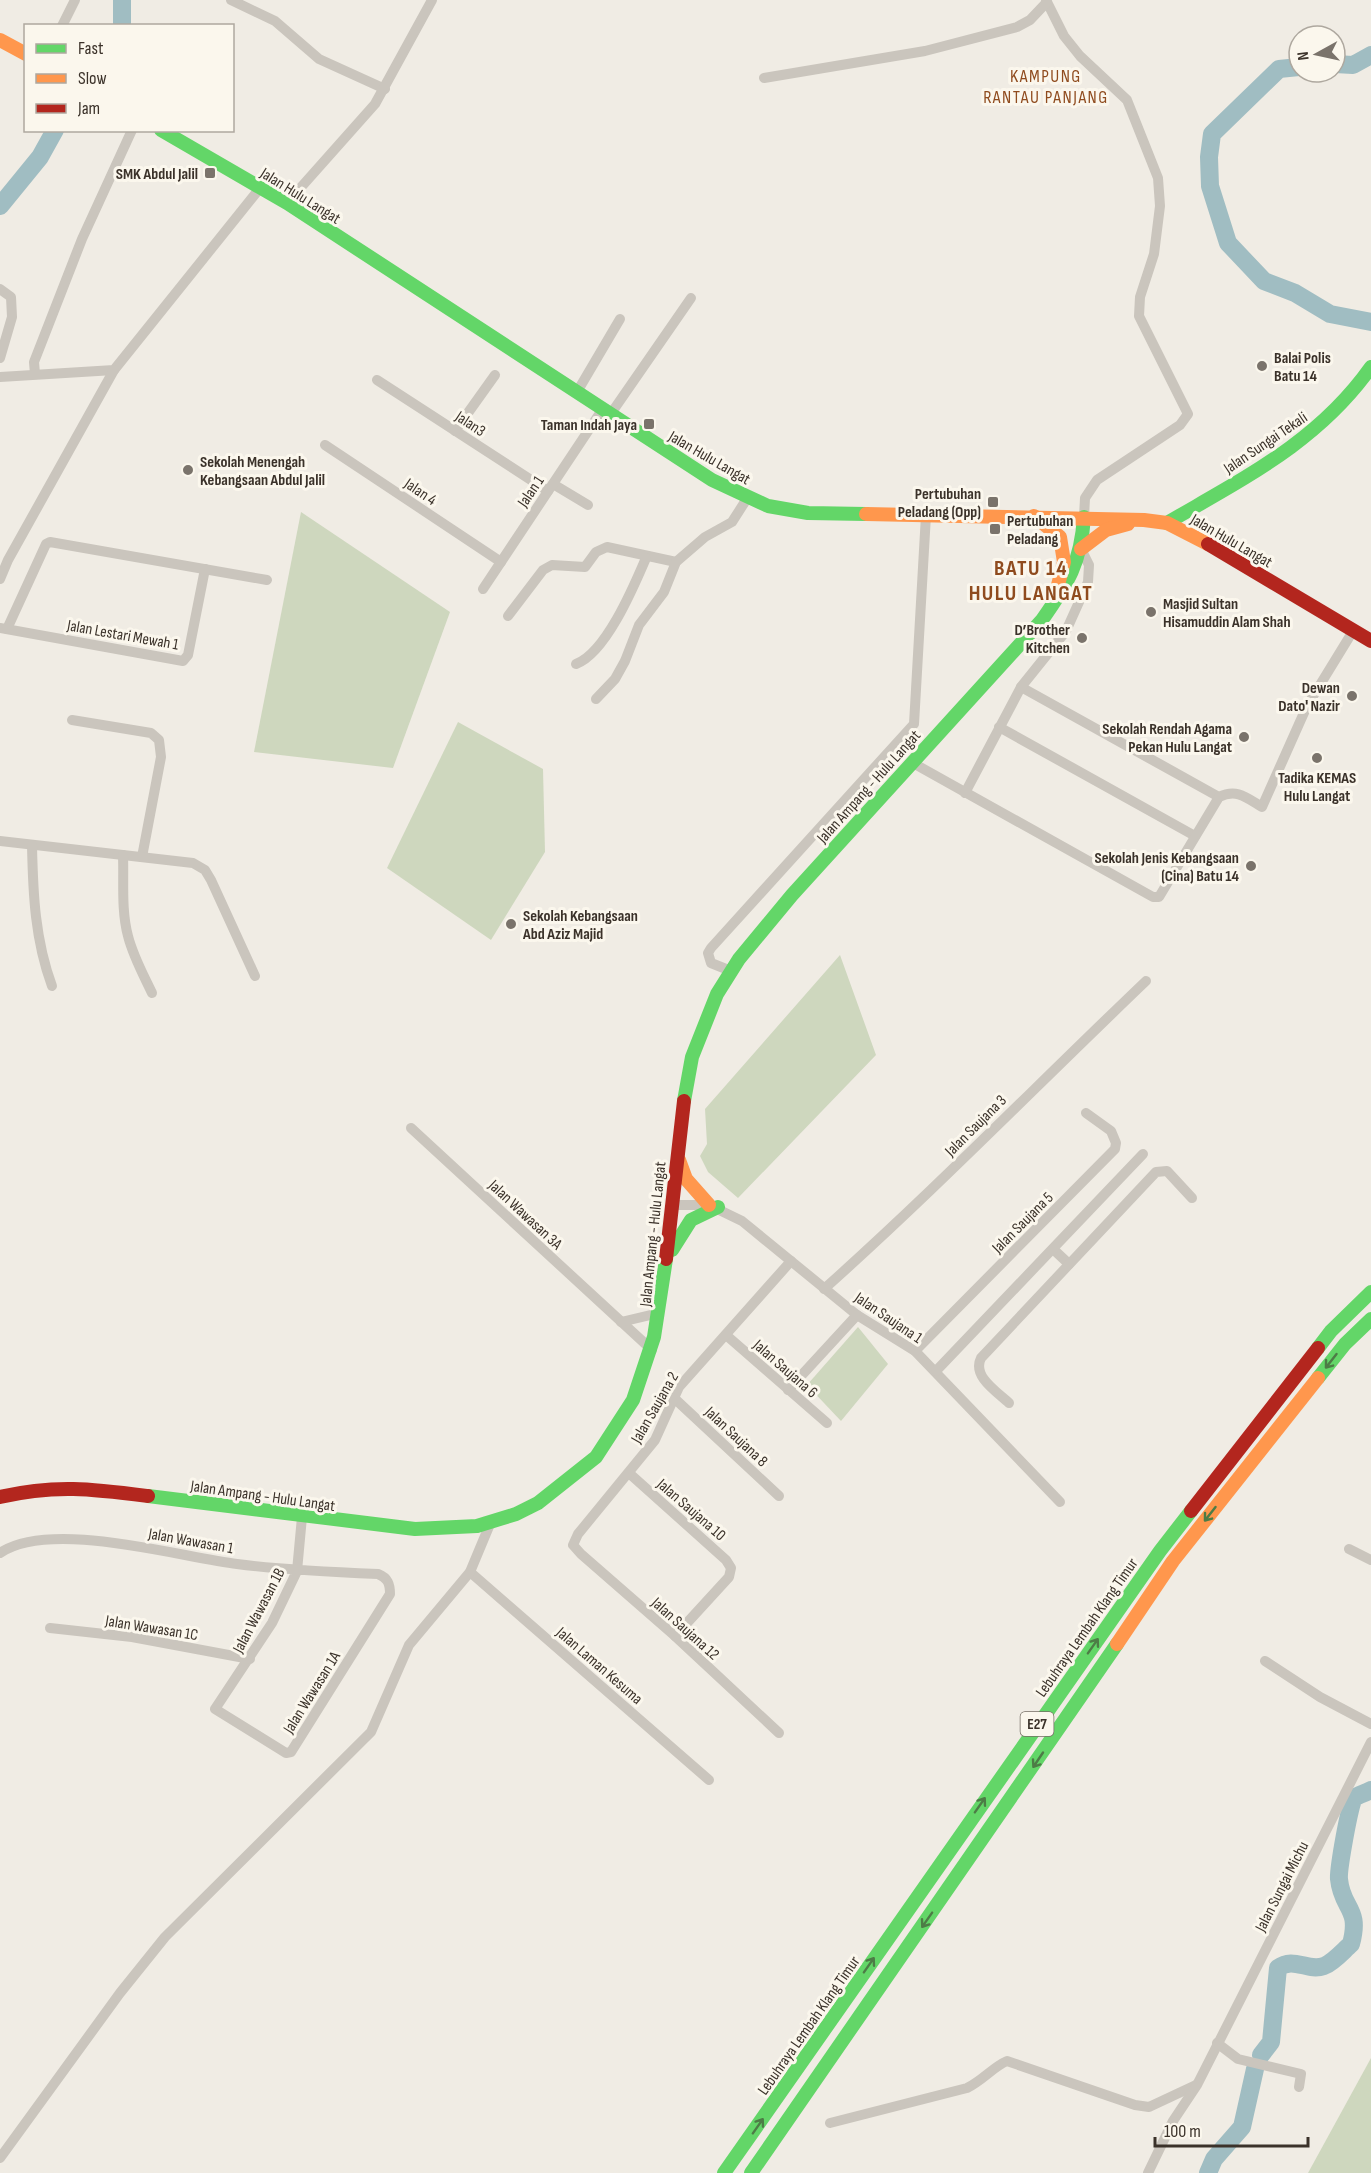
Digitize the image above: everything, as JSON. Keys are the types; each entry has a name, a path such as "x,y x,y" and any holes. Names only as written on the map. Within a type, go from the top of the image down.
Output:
{"main road":[{"path":"1,44 24,53"},
{"name":"Jalan Hulu Langat","path":"164,132 287,203 712,480 768,506 808,513 1084,517 1167,523 1192,534 1371,641"},
{"name":"Jalan Sungai Tekali","path":"1167,523 1300,442 1323,423 1369,370"},
{"path":"1034,516 1060,537 1064,549 1064,562 1053,603"},
{"name":"Jalan Ampang - Hulu Langat","path":"0,1497 35,1489 76,1487 302,1517 429,1529 456,1529 490,1524 541,1501 592,1461 622,1421 637,1391 652,1350 667,1260 681,1113 697,1039 717,994 731,971 787,901 1014,651 1053,603 1082,549 1084,517"},
{"path":"1082,549 1106,530 1126,524 1167,523"},
{"path":"667,1260 677,1238 691,1220 713,1206 686,1179 677,1154"},
{"name":"Lebuhraya Lembah Klang Timur","path":"724,2173 1160,1551 1331,1331 1371,1292"},
{"name":"Lebuhraya Lembah Klang Timur","path":"751,2173 1021,1786 1173,1561 1345,1344 1371,1319"}],"street":[{"path":"63,24 75,0"},
{"path":"231,0 275,21 319,59 385,88"},
{"path":"287,203 375,104 432,0"},
{"path":"764,78 925,51 1017,27 1030,20 1046,1 1064,36 1080,56 1127,100 1158,178 1160,206 1154,254 1140,297 1138,316 1188,414 1180,425 1097,480 1085,498 1084,517"},
{"path":"35,374 34,362 82,239 131,132"},
{"path":"0,579 39,503 114,370 260,188"},
{"path":"0,289 10,297 13,307 0,358"},
{"name":"Jalan 1","path":"483,589 550,488 691,298"},
{"path":"577,392 620,319"},
{"path":"0,378 114,370"},
{"path":"455,431 495,375"},
{"name":"Jalan3","path":"377,380 455,431 550,488 588,505"},
{"name":"Jalan 4","path":"325,445 501,562"},
{"path":"596,699 615,679 625,662 639,626 664,592 676,562 705,537 732,522 748,497"},
{"path":"731,971 711,963 708,957 711,948 914,724 926,514"},
{"path":"3,628 48,542 267,580"},
{"path":"508,616 548,566 585,567 597,552 607,547 618,548 646,558 676,562"},
{"path":"965,794 1022,687 1066,631 1090,573 1082,549"},
{"path":"576,664 583,662 598,646 631,594 646,558"},
{"name":"Jalan Lestari Mewah 1","path":"3,628 183,661 188,655 205,569"},
{"path":"911,762 1153,897 1162,895 1219,797 1230,792 1238,793 1262,807 1307,706 1353,631"},
{"path":"1022,687 1219,797"},
{"path":"72,720 152,733 159,740 161,757 142,857"},
{"path":"999,728 1195,836"},
{"path":"0,841 193,863 205,870 255,976"},
{"path":"32,845 35,913 41,956 52,986"},
{"path":"123,855 127,934 152,993"},
{"name":"Jalan Saujana 3","path":"824,1289 901,1221 1007,1114 1146,981"},
{"name":"Jalan Saujana 5","path":"915,1352 1115,1149 1116,1143 1111,1131 1086,1113"},
{"name":"Jalan Wawasan 3A","path":"411,1128 652,1350"},
{"path":"936,1371 1143,1154"},
{"path":"1009,1403 978,1373 981,1358 1156,1172 1167,1171 1192,1198"},
{"name":"Jalan Saujana 1","path":"673,1205 713,1206 742,1221 857,1315 915,1352 936,1371 1060,1502"},
{"path":"1053,1249 1069,1264"},
{"name":"Jalan Saujana 2","path":"573,1545 578,1534 656,1440 679,1387 791,1261"},
{"path":"621,1322 659,1313"},
{"path":"788,1390 857,1315"},
{"name":"Jalan Saujana 6","path":"726,1335 826,1423"},
{"name":"Jalan Saujana 8","path":"674,1398 779,1496"},
{"name":"Jalan Saujana 10","path":"630,1474 726,1560 731,1568 729,1577 675,1636"},
{"name":"Jalan Wawasan 1B","path":"215,1709 272,1623 297,1571 302,1517"},
{"path":"0,2158 120,1993 165,1937 371,1732 409,1645 470,1572 490,1524"},
{"name":"Jalan Wawasan 1","path":"0,1553 32,1543 97,1541 297,1571 378,1574"},
{"name":"Jalan Saujana 12","path":"573,1545 779,1733"},
{"path":"1349,1549 1371,1560"},
{"name":"Jalan Laman Kesuma","path":"470,1572 709,1780"},
{"name":"Jalan Wawasan 1A","path":"215,1709 286,1753 291,1752 390,1594 390,1585 378,1574"},
{"name":"Jalan Wawasan 1C","path":"50,1628 132,1637 250,1659"},
{"path":"1265,1661 1320,1697 1371,1724"},
{"name":"Jalan Sungai Michu","path":"1148,2173 1173,2121 1197,2085 1371,1742"},
{"path":"1217,2043 1238,2059 1301,2074 1299,2086"},
{"path":"830,2123 967,2088 985,2079 998,2065 1007,2061 1135,2105 1149,2107 1197,2085"}],"green space":[{"path":"301,512 450,612 393,768 254,752"},
{"path":"458,722 543,769 545,852 491,940 387,868"},
{"path":"840,955 876,1055 738,1198 708,1172 700,1156 707,1144 705,1109"},
{"path":"858,1327 888,1364 841,1421 807,1385"},
{"path":"1371,2058 1371,2173 1308,2173"}],"waterway":[{"path":"122,0 122,24"},
{"path":"1347,65 1353,65 1371,55"},
{"path":"1287,68 1279,69 1212,134 1209,157 1210,186 1228,243 1264,281 1295,293 1330,314 1371,322"},
{"path":"0,206 40,157 54,132"},
{"path":"1261,2055 1271,2042 1278,1968 1290,1963 1312,1967 1324,1966 1351,1944 1354,1923 1341,1889 1340,1863 1352,1802 1354,1798 1371,1790"},
{"path":"1208,2173 1214,2159 1242,2127 1255,2069"}],"traffic: fast":[{"path":"164,132 287,203 712,480 768,506 808,513 866,514"},
{"path":"1167,523 1251,474 1303,437 1328,417 1371,367"},
{"path":"684,1101 692,1057 717,994 739,959 792,895 1042,620 1072,572 1080,547 1084,517"},
{"path":"672,1250 691,1220 718,1207"},
{"path":"148,1496 415,1529 477,1526 516,1514 538,1503 596,1457 633,1400 654,1337 666,1259"},
{"path":"1318,1348 1331,1331 1371,1292"},
{"path":"1318,1378 1345,1344 1371,1319"},
{"path":"724,2173 1160,1551 1191,1511"},
{"path":"751,2173 1117,1644"}],"traffic: slow":[{"path":"0,40 24,53"},
{"path":"866,514 1144,520 1167,523 1208,544"},
{"path":"1034,516 1060,537 1064,562 1058,585"},
{"path":"1081,549 1106,530 1128,524"},
{"path":"679,1160 686,1179 709,1205"},
{"path":"1117,1644 1173,1561 1318,1378"}],"traffic: jam":[{"path":"1208,544 1371,641"},
{"path":"666,1259 684,1101"},
{"path":"1191,1511 1318,1348"},
{"path":"0,1497 56,1489 109,1491 148,1496"}],"place":[{"name":"SMK Abdul Jalil","path":"210,173"},
{"name":"Balai Polis Batu 14","path":"1262,366"},
{"name":"Taman Indah Jaya","path":"649,424"},
{"name":"Sekolah Menengah Kebangsaan Abdul Jalil","path":"188,470"},
{"name":"Pertubuhan Peladang (Opp)","path":"993,502"},
{"name":"Pertubuhan Peladang","path":"995,529"},
{"name":"Masjid Sultan Hisamuddin Alam Shah","path":"1151,612"},
{"name":"D’Brother Kitchen","path":"1082,638"},
{"name":"Dewan Dato' Nazir","path":"1352,696"},
{"name":"Sekolah Rendah Agama Pekan Hulu Langat","path":"1244,737"},
{"name":"Tadika KEMAS Hulu Langat","path":"1317,758"},
{"name":"Sekolah Jenis Kebangsaan (Cina) Batu 14","path":"1251,866"},
{"name":"Sekolah Kebangsaan Abd Aziz Majid","path":"511,924"}],"district":[{"name":"KAMPUNG RANTAU PANJANG","path":"1046,86"},
{"name":"BATU 14 HULU LANGAT","path":"1031,580"}]}
